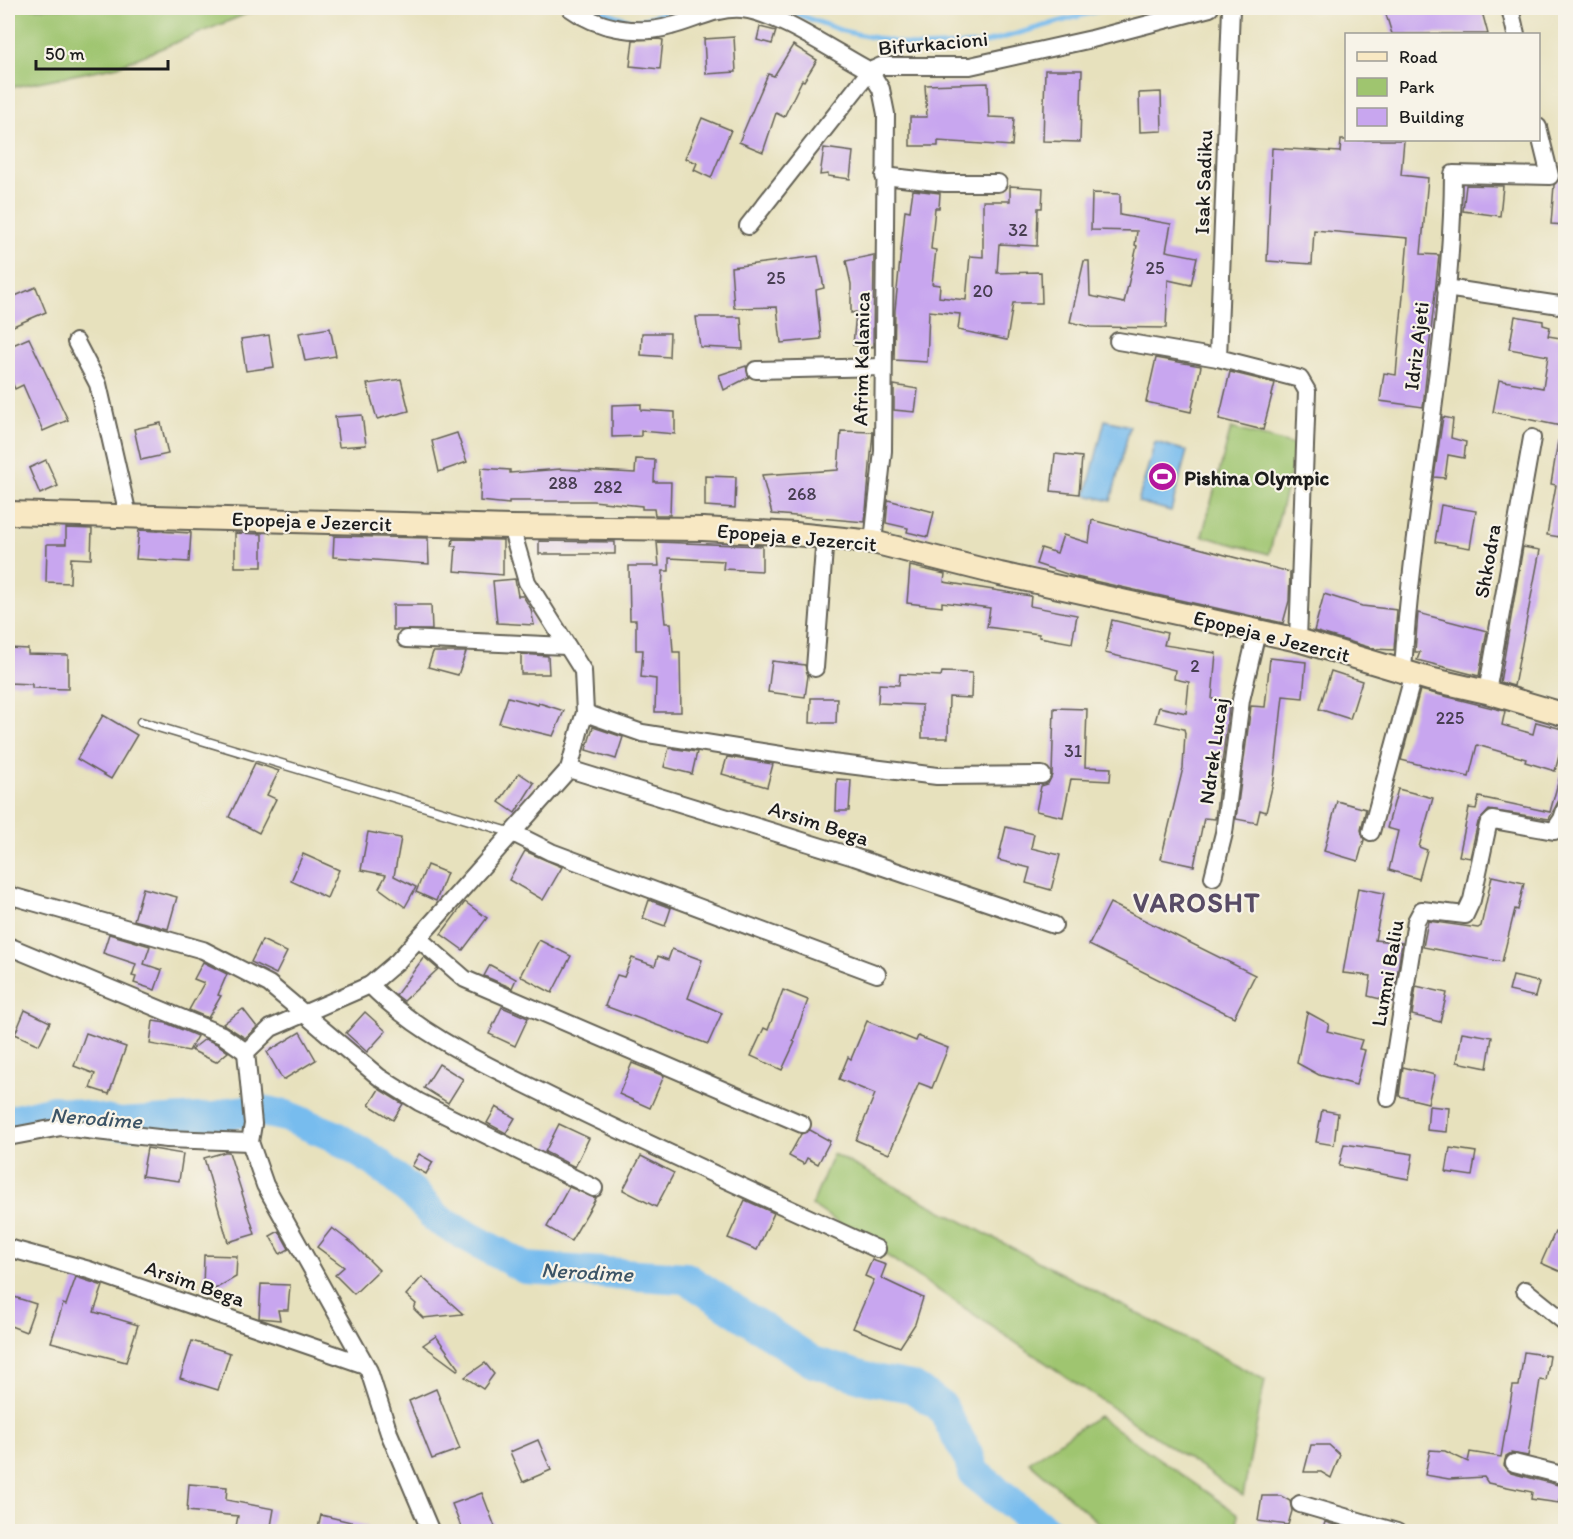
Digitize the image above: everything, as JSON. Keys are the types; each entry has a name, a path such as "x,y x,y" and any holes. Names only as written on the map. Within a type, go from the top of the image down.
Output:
{"main road":[{"name":"Epopeja e Jezercit","path":"8,513 511,527 703,529 825,536 873,542 1298,640 1566,715"}],"street":[{"path":"570,8 585,18 618,28 648,30 670,27 722,10 741,9 777,13 870,71 748,226"},
{"name":"Bifurkacioni","path":"870,71 881,66 970,66 1092,39 1210,8"},
{"name":"Isak Sadiku","path":"1218,358 1231,8"},
{"path":"1510,8 1516,33"},
{"name":"Afrim Kalanica","path":"870,71 881,89 886,114 882,451 873,542"},
{"name":"Idriz Ajeti","path":"1371,832 1409,672 1410,589 1446,288 1453,216 1453,174 1550,176 1540,131"},
{"path":"884,176 945,183 998,183"},
{"path":"1446,288 1566,306"},
{"path":"1118,341 1218,358 1300,380 1307,391 1298,640"},
{"path":"76,342 98,384 128,515"},
{"path":"756,370 883,367"},
{"name":"Shkodra","path":"1487,692 1532,438"},
{"path":"246,1052 271,1028 370,984 419,939 569,769 585,713 583,671 527,582 511,527"},
{"path":"815,668 825,536"},
{"name":"Ndrek Lucaj","path":"1213,877 1224,833 1242,700 1257,632"},
{"path":"406,639 567,646"},
{"path":"585,713 642,733 832,763 937,776 1042,776"},
{"name":"Arsim Bega","path":"569,769 854,857 1054,925"},
{"name":"Lumni Baliu","path":"1388,1098 1416,921 1422,910 1466,915 1472,900 1488,825 1493,820 1554,831 1566,807"},
{"path":"513,833 551,852 877,974"},
{"path":"8,896 203,950 269,984 379,1077 419,1102 594,1188"},
{"path":"419,939 465,979 802,1124"},
{"path":"8,946 222,1035 246,1052"},
{"path":"370,984 389,1003 444,1044 594,1118 877,1249"},
{"path":"246,1052 253,1124 250,1142 264,1185 365,1365 389,1433 431,1532"},
{"path":"8,1137 61,1127 166,1139 250,1142"},
{"name":"Arsim Bega","path":"8,1248 89,1270 365,1365"},
{"path":"1525,1290 1566,1323"},
{"path":"1514,1463 1566,1476"},
{"path":"1300,1504 1397,1532"}],"lane":[{"path":"141,722 513,833"}],"green space":[{"path":"8,8 261,8 118,66 8,88"},
{"path":"1231,428 1298,446 1269,554 1202,536"},
{"path":"833,1154 1265,1380 1243,1496 812,1205"},
{"path":"1098,1416 1238,1514 1237,1531 1108,1531 1029,1462"}],"water":[{"path":"1105,420 1130,426 1111,501 1086,495"},
{"name":"Pishina Olympic","path":"1155,442 1187,451 1171,511 1138,502"}],"building":[{"path":"1384,8 1481,8 1488,33 1392,33"},
{"path":"760,27 776,31 772,44 757,40"},
{"path":"734,37 736,72 706,74 704,39"},
{"path":"633,40 663,40 660,69 630,66"},
{"path":"793,45 817,60 804,81 802,80 784,117 776,113 763,152 739,142 768,74 774,76"},
{"path":"1045,70 1082,70 1080,142 1043,141"},
{"path":"988,83 989,117 1014,118 1012,146 938,141 938,146 910,146 910,117 927,117 925,85"},
{"path":"1161,92 1162,131 1140,132 1139,93"},
{"path":"702,118 731,130 711,178 694,170 697,163 685,158"},
{"path":"1341,140 1404,141 1401,175 1428,178 1421,254 1439,255 1423,407 1380,401 1384,373 1396,375 1408,238 1314,230 1312,264 1267,261 1272,148 1340,152"},
{"path":"824,148 853,152 850,179 828,176 828,174 820,175"},
{"path":"1560,176 1566,177 1566,225 1551,224 1554,185"},
{"path":"1466,185 1503,186 1500,216 1463,211"},
{"path":"1010,186 1043,188 1042,208 1038,208 1037,246 999,244 997,273 1041,272 1042,303 1013,303 1007,340 958,330 960,314 929,311 927,362 894,360 895,310 905,210 910,211 913,190 940,193 939,208 935,208 931,249 936,250 932,284 940,285 939,297 966,300 970,256 983,257 983,201 1010,201"},
{"path":"1092,193 1120,194 1120,215 1171,224 1166,251 1197,257 1191,285 1168,280 1166,328 1091,327 1070,322 1084,261 1089,261 1090,296 1124,303 1137,246 1135,245 1137,231 1091,230"},
{"path":"874,255 873,347 853,345 856,312 851,313 851,284 846,261"},
{"path":"818,256 824,288 816,290 821,339 781,343 777,307 734,308 731,267"},
{"path":"36,287 46,312 11,327 8,320 8,299"},
{"path":"1515,316 1543,321 1543,325 1550,327 1548,336 1566,339 1566,427 1493,412 1499,380 1543,388 1548,356 1509,349"},
{"path":"696,317 741,317 743,349 700,347"},
{"path":"330,328 336,356 305,361 299,333"},
{"path":"642,333 670,333 669,357 641,355"},
{"path":"269,335 274,367 246,371 241,339"},
{"path":"29,338 68,420 43,431 23,385 15,389 8,373 8,347"},
{"path":"1156,358 1201,366 1191,412 1146,402"},
{"path":"746,366 749,377 724,390 719,375"},
{"path":"1230,372 1275,383 1263,430 1219,419"},
{"path":"401,379 409,411 377,419 367,384"},
{"path":"894,385 918,389 915,412 894,410"},
{"path":"641,404 641,410 675,412 675,434 641,431 641,436 612,437 612,405"},
{"path":"362,415 366,445 339,447 335,417"},
{"path":"1443,417 1453,419 1451,438 1466,442 1464,458 1448,455 1445,478 1434,477"},
{"path":"161,423 168,454 141,460 134,429"},
{"path":"841,431 873,432 865,522 772,514 762,475 838,470"},
{"path":"457,433 467,462 439,472 432,441"},
{"path":"1558,441 1566,442 1566,538 1547,535 1556,485 1551,484"},
{"path":"1055,454 1082,457 1079,494 1051,491"},
{"path":"636,459 655,460 654,482 671,482 670,515 655,515 654,509 642,509 642,506 593,501 509,501 509,504 480,501 481,468 510,470 510,473 561,469 635,473"},
{"path":"46,460 58,486 40,494 29,468"},
{"path":"705,476 736,477 735,508 705,506"},
{"path":"888,500 934,512 928,537 907,532 908,528 886,523"},
{"path":"1441,505 1476,511 1470,548 1435,542"},
{"path":"1092,520 1290,572 1289,601 1283,623 1076,577 1036,564 1041,548 1057,553 1063,535 1089,543"},
{"path":"66,528 92,529 91,559 71,558 70,583 46,582 47,544 66,544"},
{"path":"139,530 191,533 189,562 136,559"},
{"path":"235,533 262,534 262,567 235,567"},
{"path":"334,536 428,538 429,564 333,557"},
{"path":"453,539 503,540 503,575 454,571 456,546 452,546"},
{"path":"539,541 615,542 615,554 539,554"},
{"path":"657,542 762,546 762,571 723,569 724,561 669,558 669,571 663,571 662,592 665,623 671,623 673,652 680,652 681,712 655,712 656,679 641,677 643,650 636,650 636,620 630,620 629,566 659,566"},
{"path":"1523,547 1540,550 1514,686 1500,682"},
{"path":"910,566 945,574 944,582 1031,596 1030,606 1077,615 1072,643 1039,637 1039,634 987,627 990,608 942,602 942,607 907,603"},
{"path":"515,579 518,596 523,596 531,609 534,625 497,623 493,581"},
{"path":"1324,594 1362,606 1397,610 1394,650 1375,649 1314,631"},
{"path":"393,605 431,605 432,630 393,630"},
{"path":"1418,613 1487,631 1479,676 1417,660 1420,652 1415,652"},
{"path":"1112,620 1167,633 1164,645 1216,653 1212,699 1230,700 1215,819 1204,818 1194,866 1161,859 1183,768 1185,733 1184,729 1155,722 1159,707 1186,713 1189,682 1174,679 1175,670 1105,653"},
{"path":"8,648 28,649 28,654 68,655 68,689 32,688 32,684 8,683"},
{"path":"433,652 466,652 458,675 428,667"},
{"path":"521,654 548,656 549,674 521,674"},
{"path":"1270,658 1306,662 1303,698 1283,696 1274,779 1266,812 1260,810 1257,823 1236,819 1251,706 1265,707"},
{"path":"772,661 805,665 808,676 805,697 768,692"},
{"path":"1331,671 1362,681 1350,719 1319,709"},
{"path":"942,672 972,673 971,698 949,697 948,738 922,738 922,705 878,703 879,684 899,685 900,674 941,676"},
{"path":"1420,690 1505,711 1502,725 1533,734 1536,722 1566,730 1555,771 1525,762 1526,759 1477,745 1469,777 1401,760"},
{"path":"508,697 564,711 553,736 499,723"},
{"path":"811,698 837,698 836,723 810,723"},
{"path":"1054,708 1087,709 1085,767 1111,768 1110,781 1071,779 1063,817 1036,811 1041,786 1048,784 1052,775"},
{"path":"103,715 137,735 111,779 77,759"},
{"path":"593,727 623,737 616,759 586,750"},
{"path":"669,748 697,752 692,774 664,767"},
{"path":"727,757 773,764 767,787 722,774"},
{"path":"255,763 279,771 267,795 276,799 259,833 229,817"},
{"path":"1561,772 1566,773 1566,797 1559,800 1549,819 1489,810 1478,822 1470,858 1459,856 1469,808 1476,809 1479,797 1550,812"},
{"path":"519,773 534,783 515,813 499,802"},
{"path":"837,779 851,780 849,811 836,811"},
{"path":"1398,789 1433,798 1419,847 1427,850 1419,879 1389,870 1398,831 1387,828"},
{"path":"1337,801 1366,809 1361,830 1364,840 1358,861 1324,851"},
{"path":"1006,827 1034,834 1031,848 1060,855 1051,890 1026,883 1030,868 998,860"},
{"path":"368,832 401,838 394,876 416,887 405,907 379,888 386,875 361,870"},
{"path":"525,851 562,867 543,900 509,880"},
{"path":"303,854 339,870 327,898 291,881"},
{"path":"427,865 447,873 436,901 416,892"},
{"path":"1492,876 1524,883 1502,962 1423,947 1428,921 1478,928 1481,926"},
{"path":"143,888 177,897 168,929 134,920"},
{"path":"1358,888 1384,893 1375,940 1402,943 1393,1002 1368,996 1371,976 1343,973"},
{"path":"649,900 671,908 665,926 643,918"},
{"path":"465,902 487,918 463,950 441,934"},
{"path":"1110,903 1255,975 1234,1017 1089,945"},
{"path":"109,934 150,946 144,964 162,970 155,990 134,983 136,977 132,976 136,964 103,953"},
{"path":"262,940 287,952 276,974 251,962"},
{"path":"539,940 571,956 552,993 520,976"},
{"path":"672,949 702,960 688,998 722,1013 708,1044 605,1006 617,975 624,977 632,958 655,966 658,956 668,960"},
{"path":"424,957 438,969 404,1001 396,995"},
{"path":"203,962 227,974 218,995 221,996 208,1018 189,1010 204,983 194,979"},
{"path":"490,965 516,979 512,988 484,976"},
{"path":"1513,976 1539,982 1535,997 1509,991"},
{"path":"1416,986 1447,993 1440,1022 1412,1015"},
{"path":"783,990 808,1000 793,1041 795,1042 782,1070 751,1056 764,1028 768,1030"},
{"path":"502,1007 528,1018 515,1046 489,1034"},
{"path":"243,1009 257,1027 245,1038 223,1024"},
{"path":"25,1010 50,1022 39,1045 15,1034"},
{"path":"365,1012 386,1031 367,1052 346,1033"},
{"path":"1307,1012 1329,1024 1327,1031 1362,1040 1359,1049 1365,1050 1356,1085 1319,1075 1297,1063"},
{"path":"153,1021 166,1023 197,1036 189,1051 150,1044"},
{"path":"867,1021 916,1041 918,1036 948,1048 932,1088 919,1083 889,1154 856,1140 875,1094 839,1079 848,1057 851,1059"},
{"path":"300,1032 316,1060 283,1080 267,1052"},
{"path":"1462,1032 1492,1037 1487,1068 1457,1062"},
{"path":"86,1033 126,1047 109,1094 90,1088 95,1074 74,1066"},
{"path":"205,1039 228,1052 216,1062 191,1050"},
{"path":"632,1063 664,1076 650,1108 619,1094"},
{"path":"439,1064 463,1079 448,1103 424,1088"},
{"path":"1403,1067 1435,1075 1428,1103 1399,1096"},
{"path":"379,1089 403,1104 393,1120 369,1105"},
{"path":"1429,1106 1449,1108 1447,1132 1427,1130"},
{"path":"496,1107 515,1118 506,1133 487,1123"},
{"path":"1322,1110 1338,1113 1334,1145 1316,1142"},
{"path":"559,1124 589,1138 575,1167 545,1152"},
{"path":"810,1130 830,1141 818,1164 807,1158 804,1164 789,1156 801,1134"},
{"path":"1344,1144 1413,1154 1409,1179 1339,1166"},
{"path":"147,1148 183,1154 179,1181 142,1176"},
{"path":"1450,1148 1476,1152 1472,1176 1446,1172"},
{"path":"229,1152 255,1234 228,1242 204,1158"},
{"path":"419,1154 433,1162 426,1174 412,1166"},
{"path":"641,1156 674,1173 656,1207 623,1190"},
{"path":"569,1187 596,1198 571,1241 547,1227"},
{"path":"745,1200 774,1213 757,1250 728,1238"},
{"path":"332,1228 353,1244 379,1270 354,1294 335,1275 344,1267 317,1247"},
{"path":"279,1231 289,1249 280,1254 270,1236"},
{"path":"1555,1232 1566,1237 1566,1274 1541,1263"},
{"path":"204,1255 237,1256 236,1277 213,1290 203,1289"},
{"path":"872,1260 886,1265 881,1278 923,1298 915,1324 900,1347 853,1328 874,1280 865,1276"},
{"path":"76,1277 103,1286 94,1312 138,1325 126,1362 51,1342 63,1304 66,1305"},
{"path":"422,1277 463,1314 423,1318 414,1309 416,1304 406,1295"},
{"path":"261,1284 290,1285 288,1310 278,1310 280,1320 259,1318"},
{"path":"8,1295 36,1304 26,1332 8,1325"},
{"path":"436,1336 459,1368 457,1370 423,1345"},
{"path":"192,1341 230,1353 218,1390 180,1378"},
{"path":"1524,1352 1550,1356 1546,1381 1540,1380 1528,1456 1511,1453 1506,1456 1504,1465 1511,1473 1562,1486 1559,1503 1531,1499 1532,1492 1488,1483 1484,1477 1449,1479 1425,1475 1430,1450 1445,1451 1468,1462 1470,1452 1501,1457 1513,1386 1519,1386"},
{"path":"485,1363 494,1374 483,1389 465,1377"},
{"path":"436,1389 460,1449 432,1459 409,1401"},
{"path":"538,1440 551,1470 523,1482 510,1452"},
{"path":"1311,1445 1329,1445 1340,1455 1331,1478 1321,1472 1304,1472"},
{"path":"189,1484 227,1487 226,1500 274,1509 270,1532 235,1532 238,1516 187,1511"},
{"path":"482,1493 497,1532 463,1532 452,1504"},
{"path":"1262,1496 1281,1496 1290,1501 1292,1511 1288,1525 1258,1521"},
{"path":"321,1515 368,1526 367,1532 317,1532"},
{"path":"1325,1522 1357,1532 1322,1532"}],"waterway":[{"path":"594,8 635,22 677,8"},
{"path":"780,8 843,31 918,47 981,44 1107,8"},
{"name":"Nerodime","path":"8,1122 53,1111 120,1124 216,1118 230,1113 257,1110 286,1116 332,1135 376,1162 414,1194 437,1219 525,1268 686,1278 813,1362 868,1379 912,1387 941,1406 969,1458 974,1473 1048,1532"}],"place":[{"name":"Pishina Olympic","path":"1163,477"}],"district":[{"name":"VAROSHT","path":"1197,902"}]}
